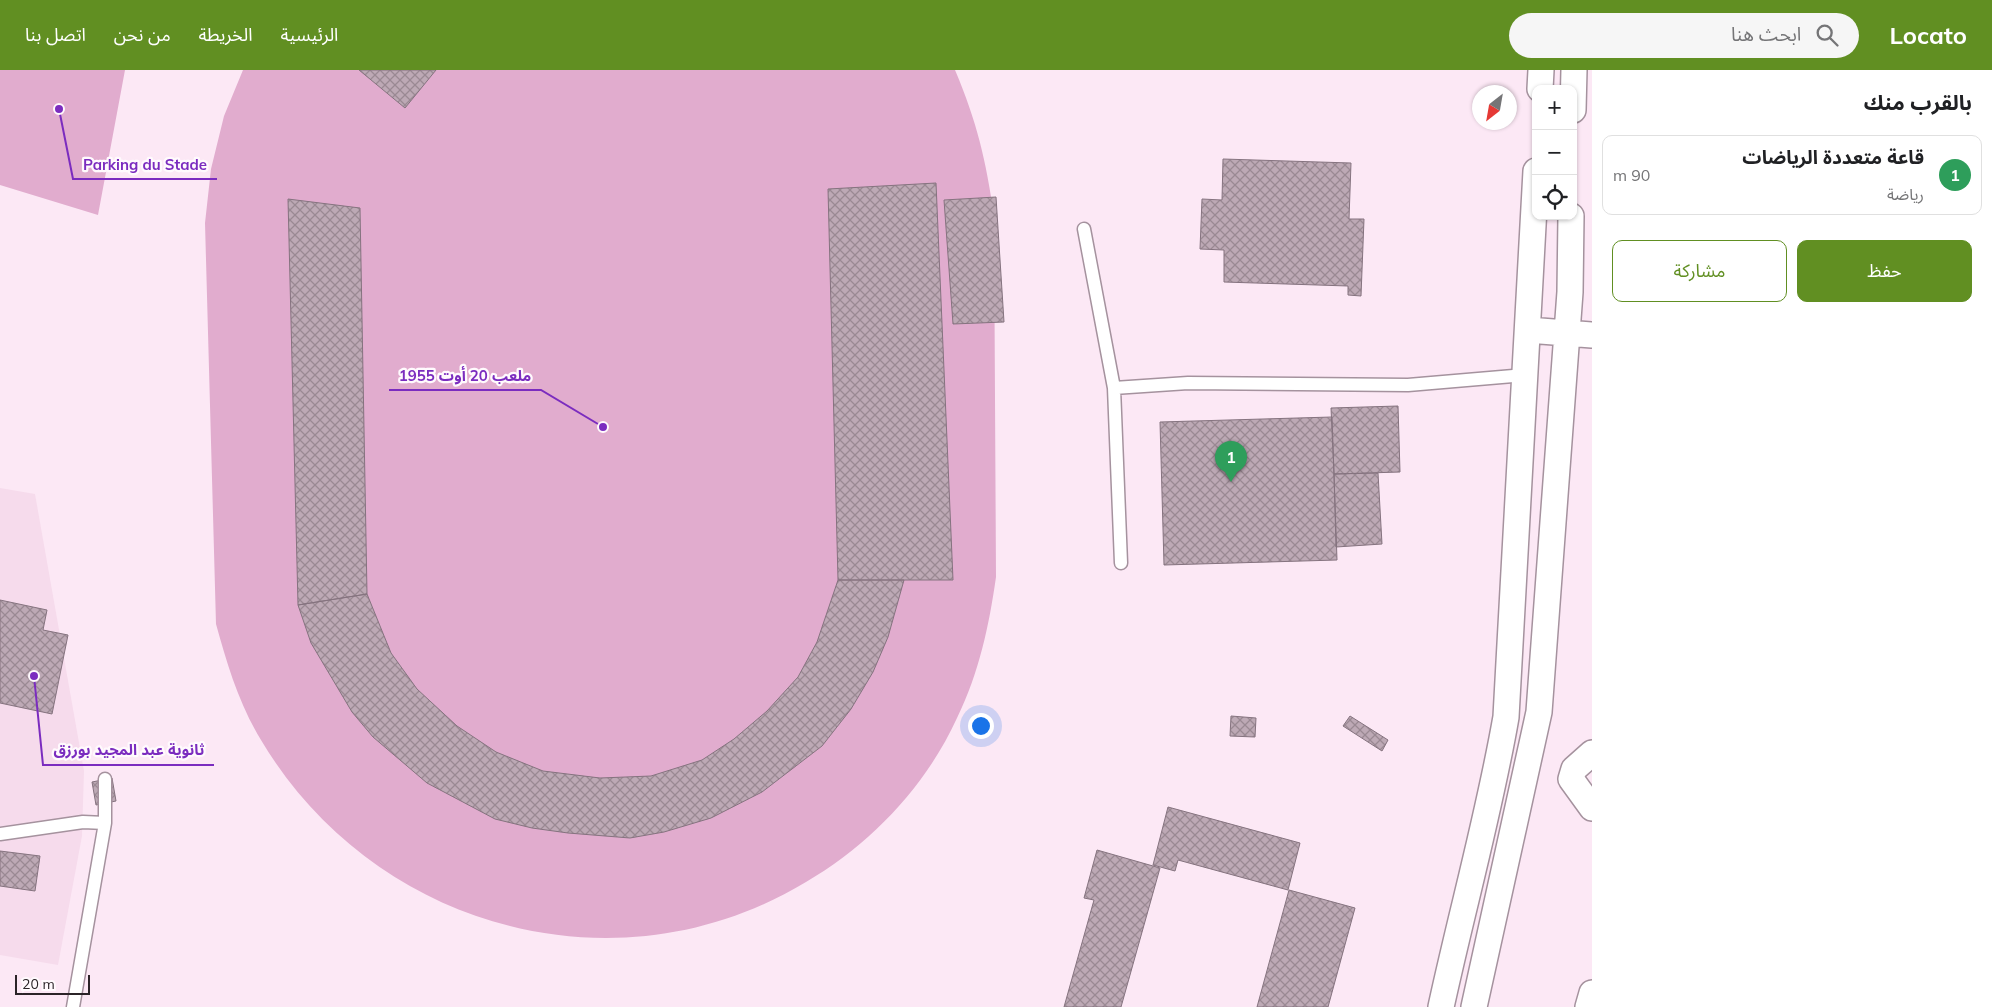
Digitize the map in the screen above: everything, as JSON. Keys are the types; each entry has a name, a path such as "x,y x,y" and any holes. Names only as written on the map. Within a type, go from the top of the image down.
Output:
{"street":[{"path":"1540,85 1541,70"},
{"path":"1574,70 1574,85"},
{"path":"1441,1007 1456,936 1494,787 1506,717 1536,175"},
{"path":"1474,1007 1539,712 1567,332 1571,220"},
{"path":"1528,330 1567,332 1592,336"},
{"path":"1592,753 1574,769 1571,779 1592,808"},
{"path":"1588,1007 1592,994"}],"lane":[{"path":"1084,229 1114,388 1121,563"},
{"path":"1114,388 1188,383 1408,385 1526,375"},
{"path":"73,1007 105,823 105,779"},
{"path":"0,834 83,822 105,823"}],"shaded area":[{"path":"0,70 125,70 98,215 0,185"},
{"path":"243,70 955,70 980,142 994,216 996,577 990,613 977,667 965,701 944,743 913,790 853,850 806,882 733,917 656,935 580,937 504,925 433,898 367,858 309,805 261,740 253,726 234,684 216,624 205,223 211,169 224,116"},
{"path":"0,488 35,494 84,771 82,836 58,965 0,955"}],"building":[{"path":"359,70 436,70 405,108"},
{"path":"1223,159 1351,163 1349,219 1364,219 1361,296 1348,295 1348,286 1224,282 1224,250 1200,249 1202,199 1222,200"},
{"path":"936,183 953,580 838,580 828,189"},
{"path":"996,197 1004,322 953,324 944,200"},
{"path":"288,199 360,208 367,594 298,605"},
{"path":"1398,406 1400,472 1334,474 1331,408"},
{"path":"1332,417 1337,560 1164,565 1160,422"},
{"path":"1378,473 1382,544 1336,547 1334,474"},
{"path":"838,580 904,580 888,637 873,672 851,709 822,746 762,792 711,818 664,832 630,838 532,828 495,819 427,783 373,737 352,712 311,643 298,605 367,594 391,653 417,689 457,726 496,752 543,771 600,778 651,776 702,760 734,739 767,711 798,677 817,642"},
{"path":"0,600 47,610 43,630 68,635 52,714 0,703"},
{"path":"1231,716 1256,718 1255,737 1230,736"},
{"path":"1350,716 1388,740 1382,751 1343,726"},
{"path":"112,778 116,801 96,805 92,782"},
{"path":"1168,807 1300,843 1288,890 1178,860 1175,871 1153,865"},
{"path":"1097,850 1160,868 1121,1007 1064,1007 1094,900 1084,898"},
{"path":"0,851 40,856 35,891 0,886"},
{"path":"1289,890 1355,908 1328,1007 1257,1007"}],"place":[{"name":"Parking du Stade","path":"59,109"},
{"name":"ملعب 20 أوت 1955","path":"603,427"},
{"name":"قاعة متعددة الرياضات","path":"1231,482"},
{"name":"ثانوية عبد المجيد بورزق","path":"34,676"}]}
